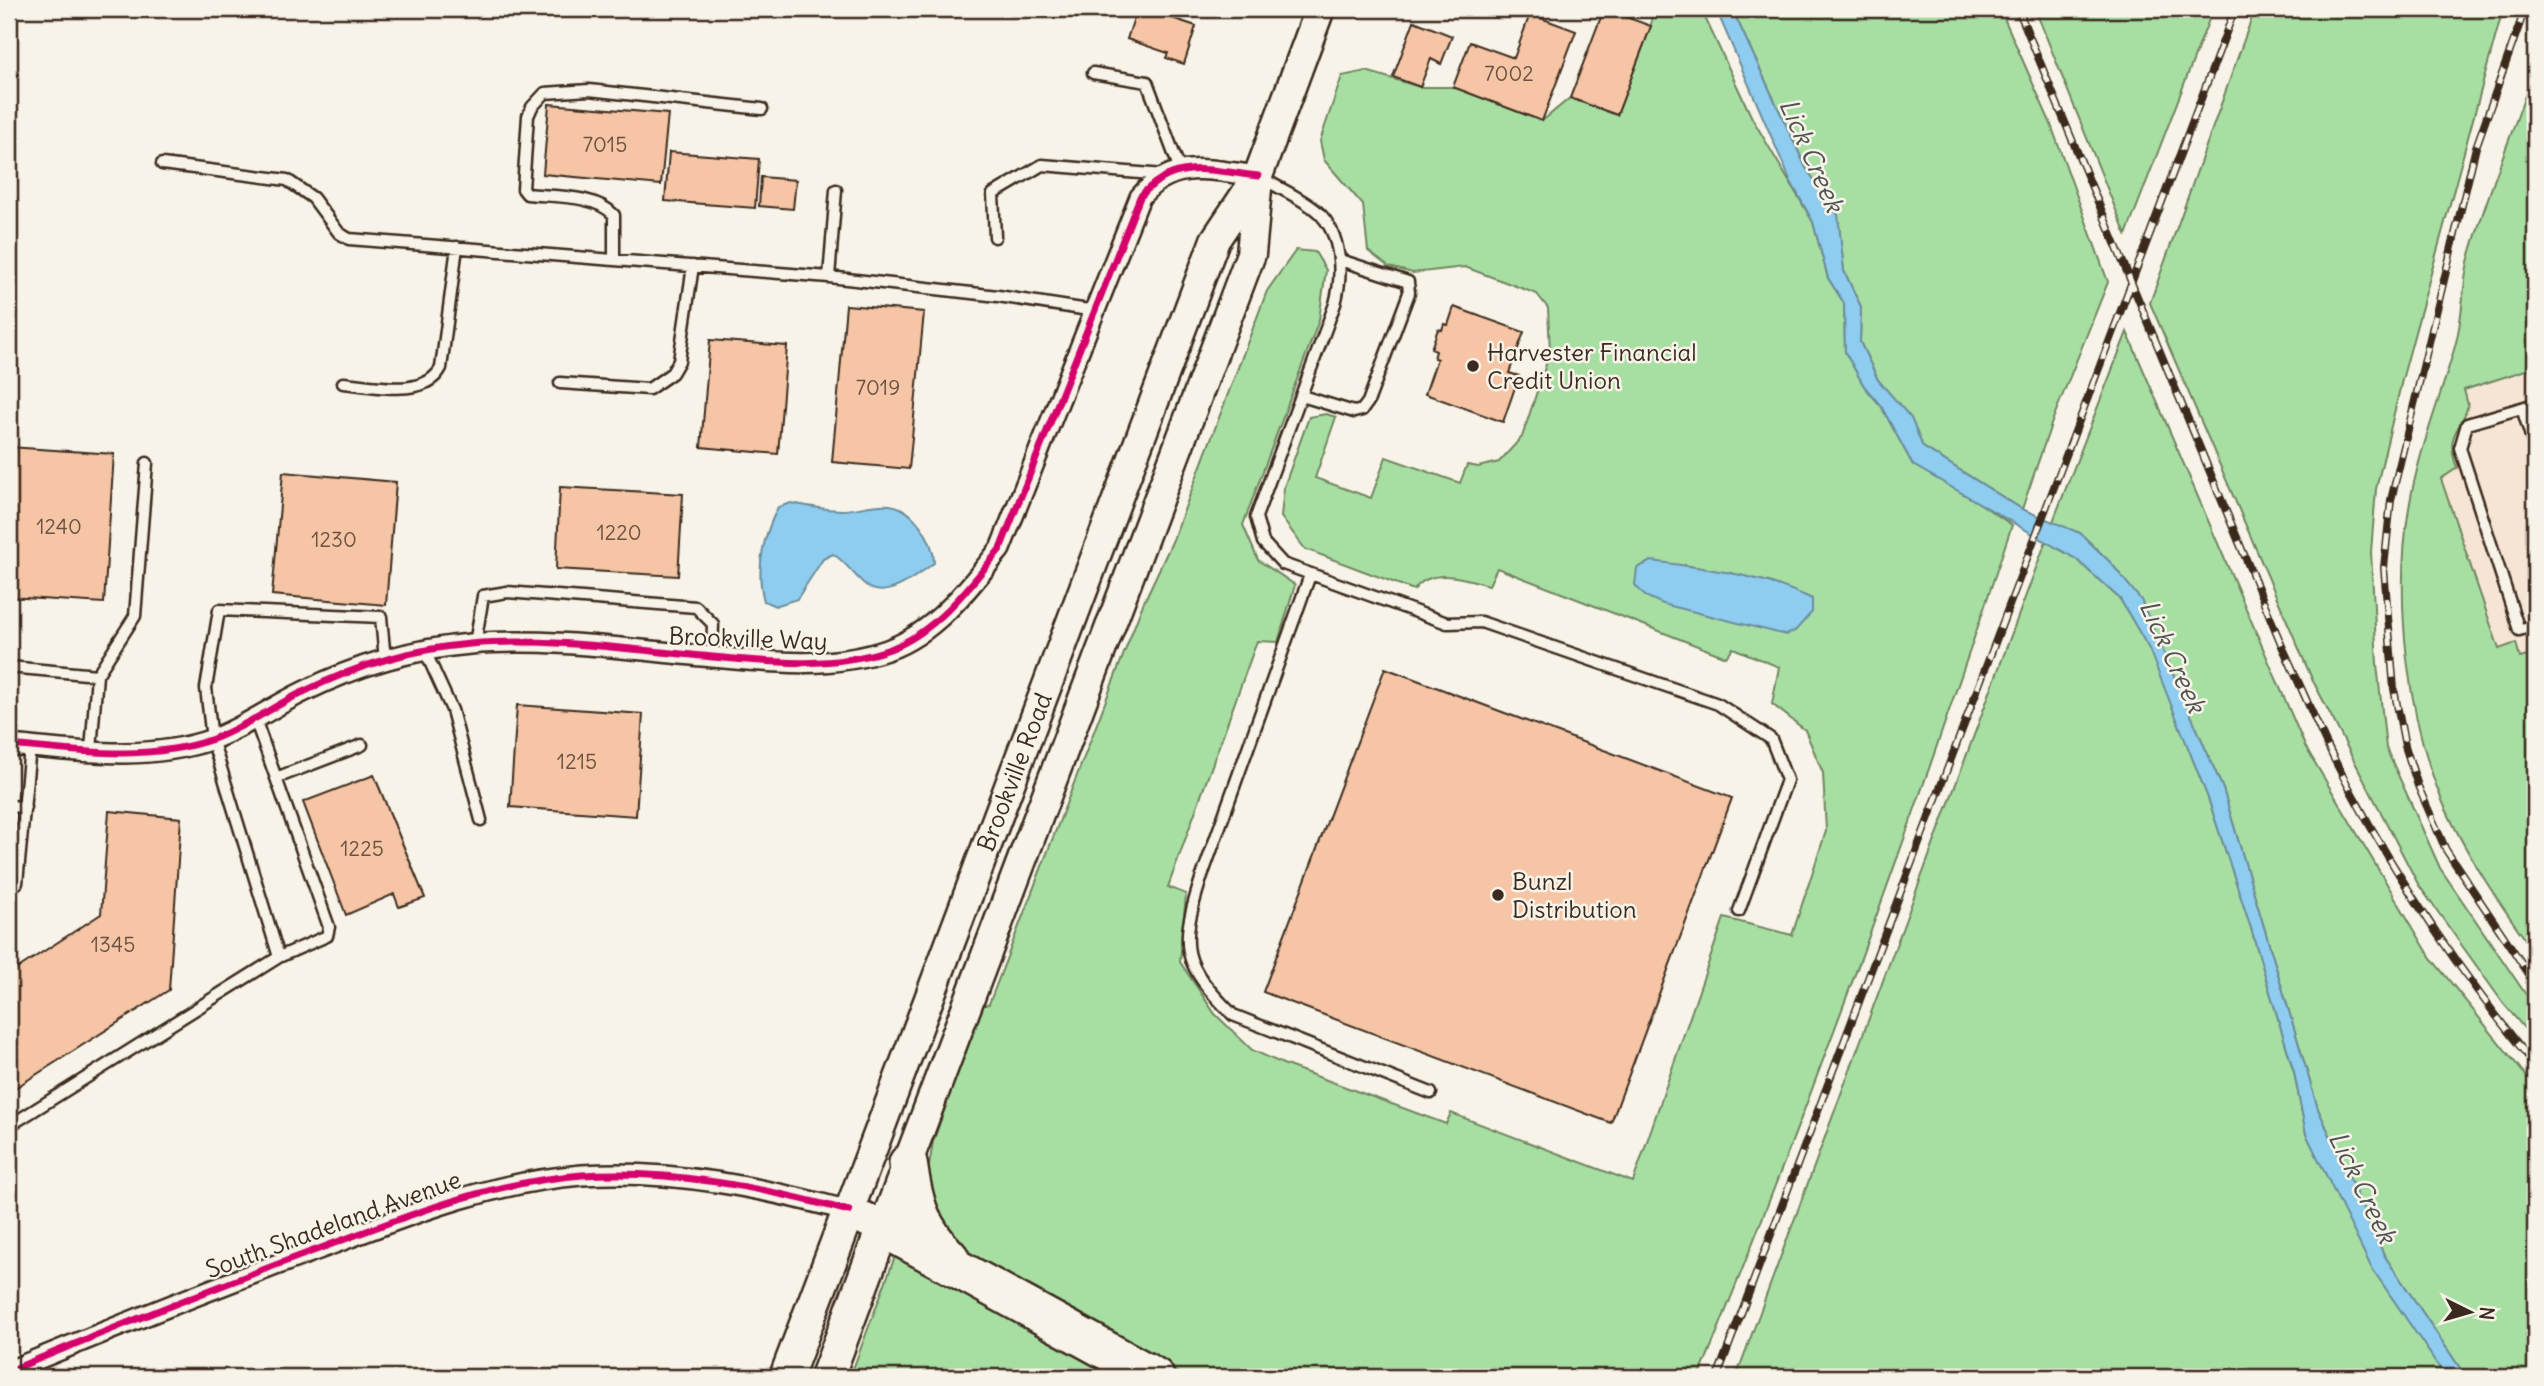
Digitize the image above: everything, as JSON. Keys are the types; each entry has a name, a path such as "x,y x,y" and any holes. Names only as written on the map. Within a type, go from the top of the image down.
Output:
{"highway":[{"path":"908,1163 916,1206 926,1231 960,1269"},
{"path":"883,1228 1155,1377"}],"main road":[{"name":"Brookville Road","path":"786,1377 1216,240 1258,176 1320,9"},
{"name":"Brookville Road","path":"827,1377 1251,254 1258,176"},
{"path":"849,1211 883,1228"}],"street":[{"path":"1172,173 1258,176"},
{"name":"Brookville Way","path":"9,746 145,753 212,739 305,691 385,660 475,644 527,643 789,663 840,661 888,650 925,629 964,594 1000,549 1136,204 1151,184 1172,173"},
{"name":"South Shadeland Avenue","path":"9,1371 181,1300 422,1210 516,1183 600,1174 660,1177 781,1194 849,1211"}],"lane":[{"path":"995,237 993,194 1042,164 1172,173 1147,82 1093,74"},
{"path":"614,260 614,215 610,210 598,203 527,194 523,189 528,116 538,100 545,93 559,90 589,90 762,109"},
{"path":"162,164 287,180 313,198 339,233 349,239 829,277 998,296 1095,311"},
{"path":"1258,176 1318,212 1329,228 1340,260 1335,304 1256,517 1263,542 1283,564 1310,575 1447,623 1481,622 1718,704 1771,739 1787,780 1739,911"},
{"path":"829,277 836,190"},
{"path":"344,383 391,387 421,386 436,377 441,368 457,247"},
{"path":"1302,396 1354,412 1362,410 1368,402 1409,293 1408,282 1340,260"},
{"path":"560,383 649,389 672,373 679,361 693,266"},
{"path":"2535,404 2468,424 2460,448 2519,630 2535,625"},
{"path":"2522,408 2535,449"},
{"path":"91,750 97,675 135,616 147,463"},
{"path":"1310,575 1201,879 1189,918 1186,950 1208,990 1233,1015 1431,1093"},
{"path":"475,644 483,596 507,592 696,607 713,624 712,657"},
{"path":"279,957 212,739 206,688 219,610 381,617 385,660"},
{"path":"425,651 452,710 481,820"},
{"path":"9,667 97,675"},
{"path":"9,1126 279,957 327,936 329,928 255,719"},
{"path":"276,778 362,745"},
{"path":"9,888 17,883 30,747"},
{"path":"9,806 24,807"}],"shaded area":[{"path":"2535,184 2535,891 2436,465"}],"green space":[{"path":"1652,9 1701,9 1752,118 1813,222 1828,278 1844,303 1845,352 1864,386 1881,406 1913,465 1946,481 2012,525 1939,740 1863,954 1699,1377 1186,1377 968,1255 934,1212 927,1178 933,1142 981,1006 989,1004 1143,604 1172,542 1267,291 1296,250 1315,252 1326,270 1319,320 1243,525 1258,560 1295,585 1278,642 1257,641 1168,887 1186,894 1180,962 1215,1014 1252,1050 1283,1064 1446,1124 1451,1113 1633,1182 1724,918 1792,935 1826,831 1823,773 1805,730 1772,704 1779,667 1733,648 1726,657 1497,568 1489,585 1439,576 1421,583 1414,590 1305,549 1281,517 1284,487 1309,417 1326,414 1336,417 1315,478 1371,498 1386,457 1460,483 1467,465 1478,467 1499,462 1522,437 1550,352 1548,308 1537,294 1465,267 1413,273 1389,267 1368,251 1363,205 1324,160 1320,141 1342,76 1366,71 1420,87 1453,87 1542,121 1570,98 1617,115 1651,26","holes":["1684,565 1769,582 1812,599"]},
{"path":"1732,9 2000,9 2050,122 2108,282 2053,419 2022,509 1923,447 1910,418 1878,380 1860,342 1861,307 1844,271 1838,215 1806,168"},
{"path":"2035,9 2213,9 2126,235"},
{"path":"2255,9 2503,9 2402,380 2376,489 2371,552 2377,664 2386,748 2440,868 2535,1008 2535,1041 2503,1003 2418,884 2312,679 2150,303"},
{"path":"2535,67 2535,367 2464,390 2468,405 2452,446 2457,468 2441,479 2499,649 2516,643 2520,658 2535,654 2535,953 2463,844 2431,771 2421,735 2407,659 2403,581 2413,487 2458,336 2468,262"},
{"path":"2127,332 2305,746 2431,958 2535,1087 2535,1377 2466,1377 2384,1255 2318,1109 2223,789 2141,601 2111,563 2080,533 2052,524"},
{"path":"2046,541 2076,559 2120,599 2150,649 2208,798 2250,925 2294,1072 2306,1134 2409,1322 2446,1377 1736,1377"},
{"path":"896,1254 1137,1377 850,1377"}],"water":[{"name":"Lick Creek","path":"1716,9 1732,9 1806,168 1838,215 1844,271 1861,307 1860,342 1878,380 1911,418 1923,447 2022,509 2080,533 2111,563 2141,600 2223,789 2318,1109 2384,1255 2466,1377 2446,1377 2371,1267 2306,1134 2294,1072 2250,925 2208,798 2149,649 2120,599 2076,559 1913,465 1881,406 1864,386 1845,352 1844,303 1828,278 1813,222 1791,182"},
{"path":"791,503 835,510 884,505 899,507 921,527 931,545 934,563 895,588 878,591 865,585 833,554 823,559 797,599 775,606 764,601 761,589 762,553 778,507"},
{"path":"1651,561 1713,570 1774,584 1812,599 1812,612 1795,631 1786,635 1663,604 1645,596 1635,585 1637,568"}],"building":[{"path":"1137,9 1175,9 1172,18 1196,26 1184,64 1166,58 1168,53 1127,39"},
{"path":"1604,9 1651,26 1617,115 1570,98"},
{"path":"1530,14 1576,31 1542,121 1453,87 1470,42 1514,58"},
{"path":"1414,21 1452,36 1441,64 1431,59 1420,87 1393,77"},
{"path":"549,104 668,114 661,185 543,174"},
{"path":"669,152 759,159 755,208 665,201"},
{"path":"761,177 796,180 793,209 759,206"},
{"path":"846,305 924,312 909,469 832,462"},
{"name":"Harvester Financial Credit Union","path":"1454,307 1524,332 1509,373 1519,376 1503,422 1425,394 1437,359 1434,358 1436,351 1431,349 1438,329 1442,330 1444,324 1448,325"},
{"path":"710,340 787,346 778,454 701,447"},
{"path":"9,447 114,454 104,603 9,597"},
{"path":"283,472 396,482 386,605 272,595"},
{"path":"560,487 683,494 678,576 556,569"},
{"name":"Bunzl Distribution","path":"1385,668 1732,798 1611,1123 1263,992"},
{"path":"517,705 643,714 636,816 510,807"},
{"path":"374,775 425,898 399,907 394,894 346,915 303,802"},
{"path":"109,811 181,818 169,990 9,1092 9,974 101,914"}],"railway":[{"path":"2018,9 2282,646 2326,743 2371,828 2422,910 2476,989 2535,1065"},
{"path":"1717,1377 2235,9"},
{"path":"2525,9 2476,147 2391,500 2384,568 2394,689 2405,746 2418,786 2446,850 2535,983"}],"cycle path":[{"path":"9,745 112,753 138,753 188,746 225,734 343,674 384,660 448,646 533,642 806,663 867,656 904,643 950,608 1000,549 1140,197 1153,184 1180,171 1210,170 1258,176"},
{"path":"9,1371 205,1292 387,1223 483,1192 515,1185 582,1175 649,1175 717,1182 849,1211"}],"place":[{"name":"Harvester Financial Credit Union","path":"1473,366"},
{"name":"Bunzl Distribution","path":"1498,895"}]}
